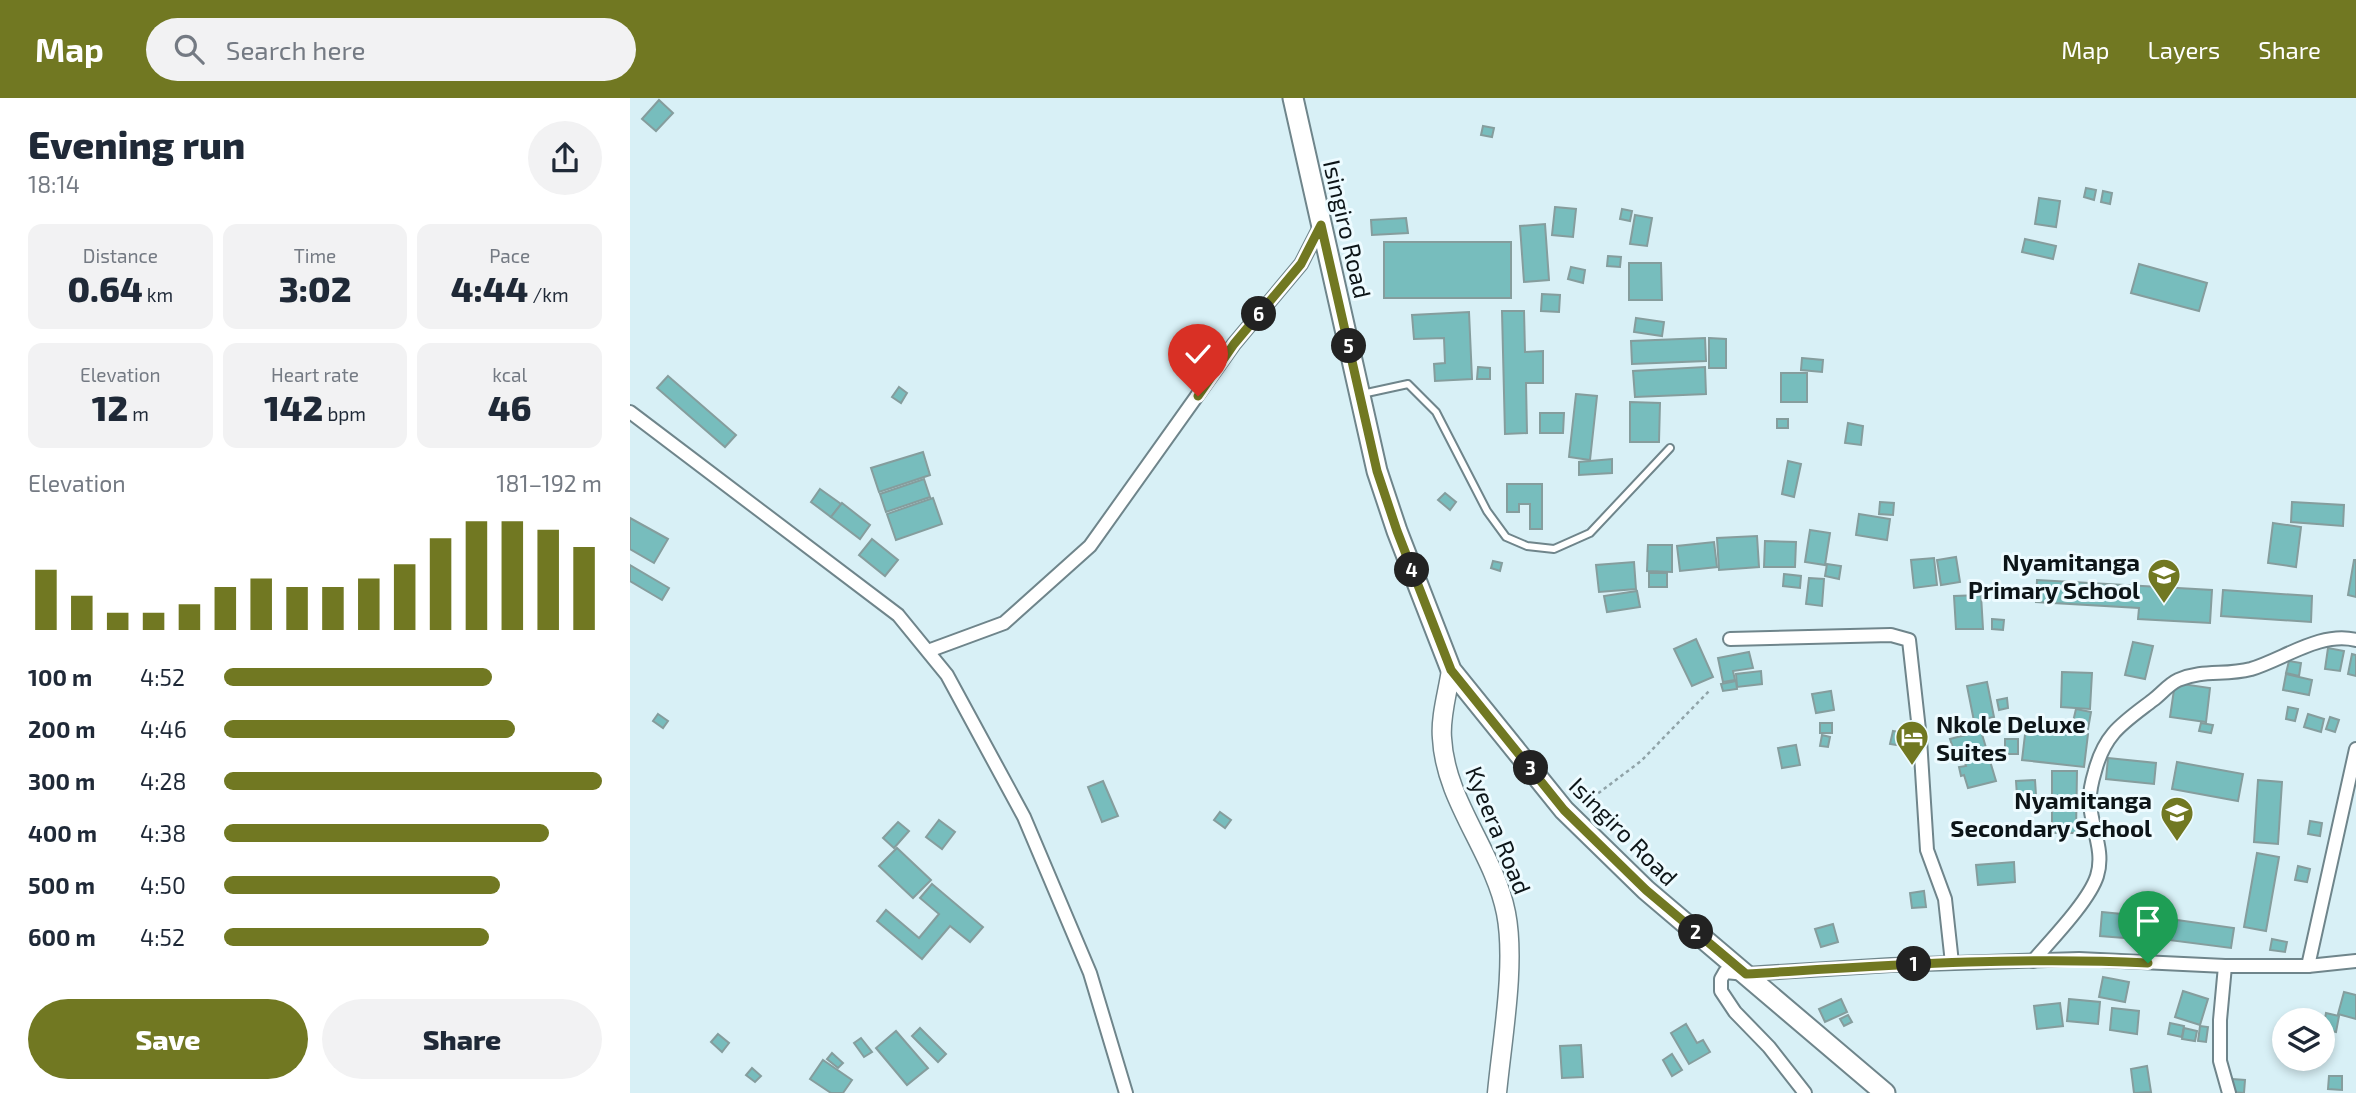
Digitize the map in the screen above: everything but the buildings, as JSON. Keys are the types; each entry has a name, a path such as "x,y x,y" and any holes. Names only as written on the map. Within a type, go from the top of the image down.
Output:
{"main road":[{"name":"Isingiro Road","path":"1293,98 1377,471 1397,531 1451,670 1557,801 1646,890 1885,1093"},
{"name":"Kyeera Road","path":"1451,670 1441,737 1446,764 1455,790 1496,879 1506,914 1509,964 1497,1093"}],"street":[{"path":"928,651 1004,623 1090,546 1234,344 1301,264 1321,225"},
{"path":"630,412 898,615 947,675 1024,817 1090,973 1126,1093"},
{"path":"1730,639 1891,635 1909,640 1920,739 1927,850 1945,899 1952,963"},
{"path":"2033,961 2076,910 2096,877 2099,859 2090,803 2091,785 2099,753 2108,738 2174,682 2198,673 2235,673 2342,636 2356,640"},
{"path":"2308,966 2356,749"},
{"path":"1805,1093 1769,1047 1735,1012 1721,991 1721,979 1725,972 1746,974 2080,959 2225,966 2308,966 2356,961"},
{"path":"2225,966 2220,1020 2220,1061 2229,1093"}],"lane":[{"path":"1360,394 1408,384 1436,412 1488,511 1506,537 1527,546 1554,549 1590,533 1670,448"}],"path":[{"path":"1557,801 1596,794 1641,761 1710,690"}],"place":[{"name":"Nyamitanga Primary School","path":"2164,605"},
{"name":"Nkole Deluxe Suites","path":"1912,767"},
{"name":"Nyamitanga Secondary School","path":"2177,843"}],"route":[{"path":"1198,396 1234,344 1301,264 1321,225 1377,471 1397,531 1451,670 1564,810 1646,890 1746,974 1891,965 2080,959 2148,963"}]}
